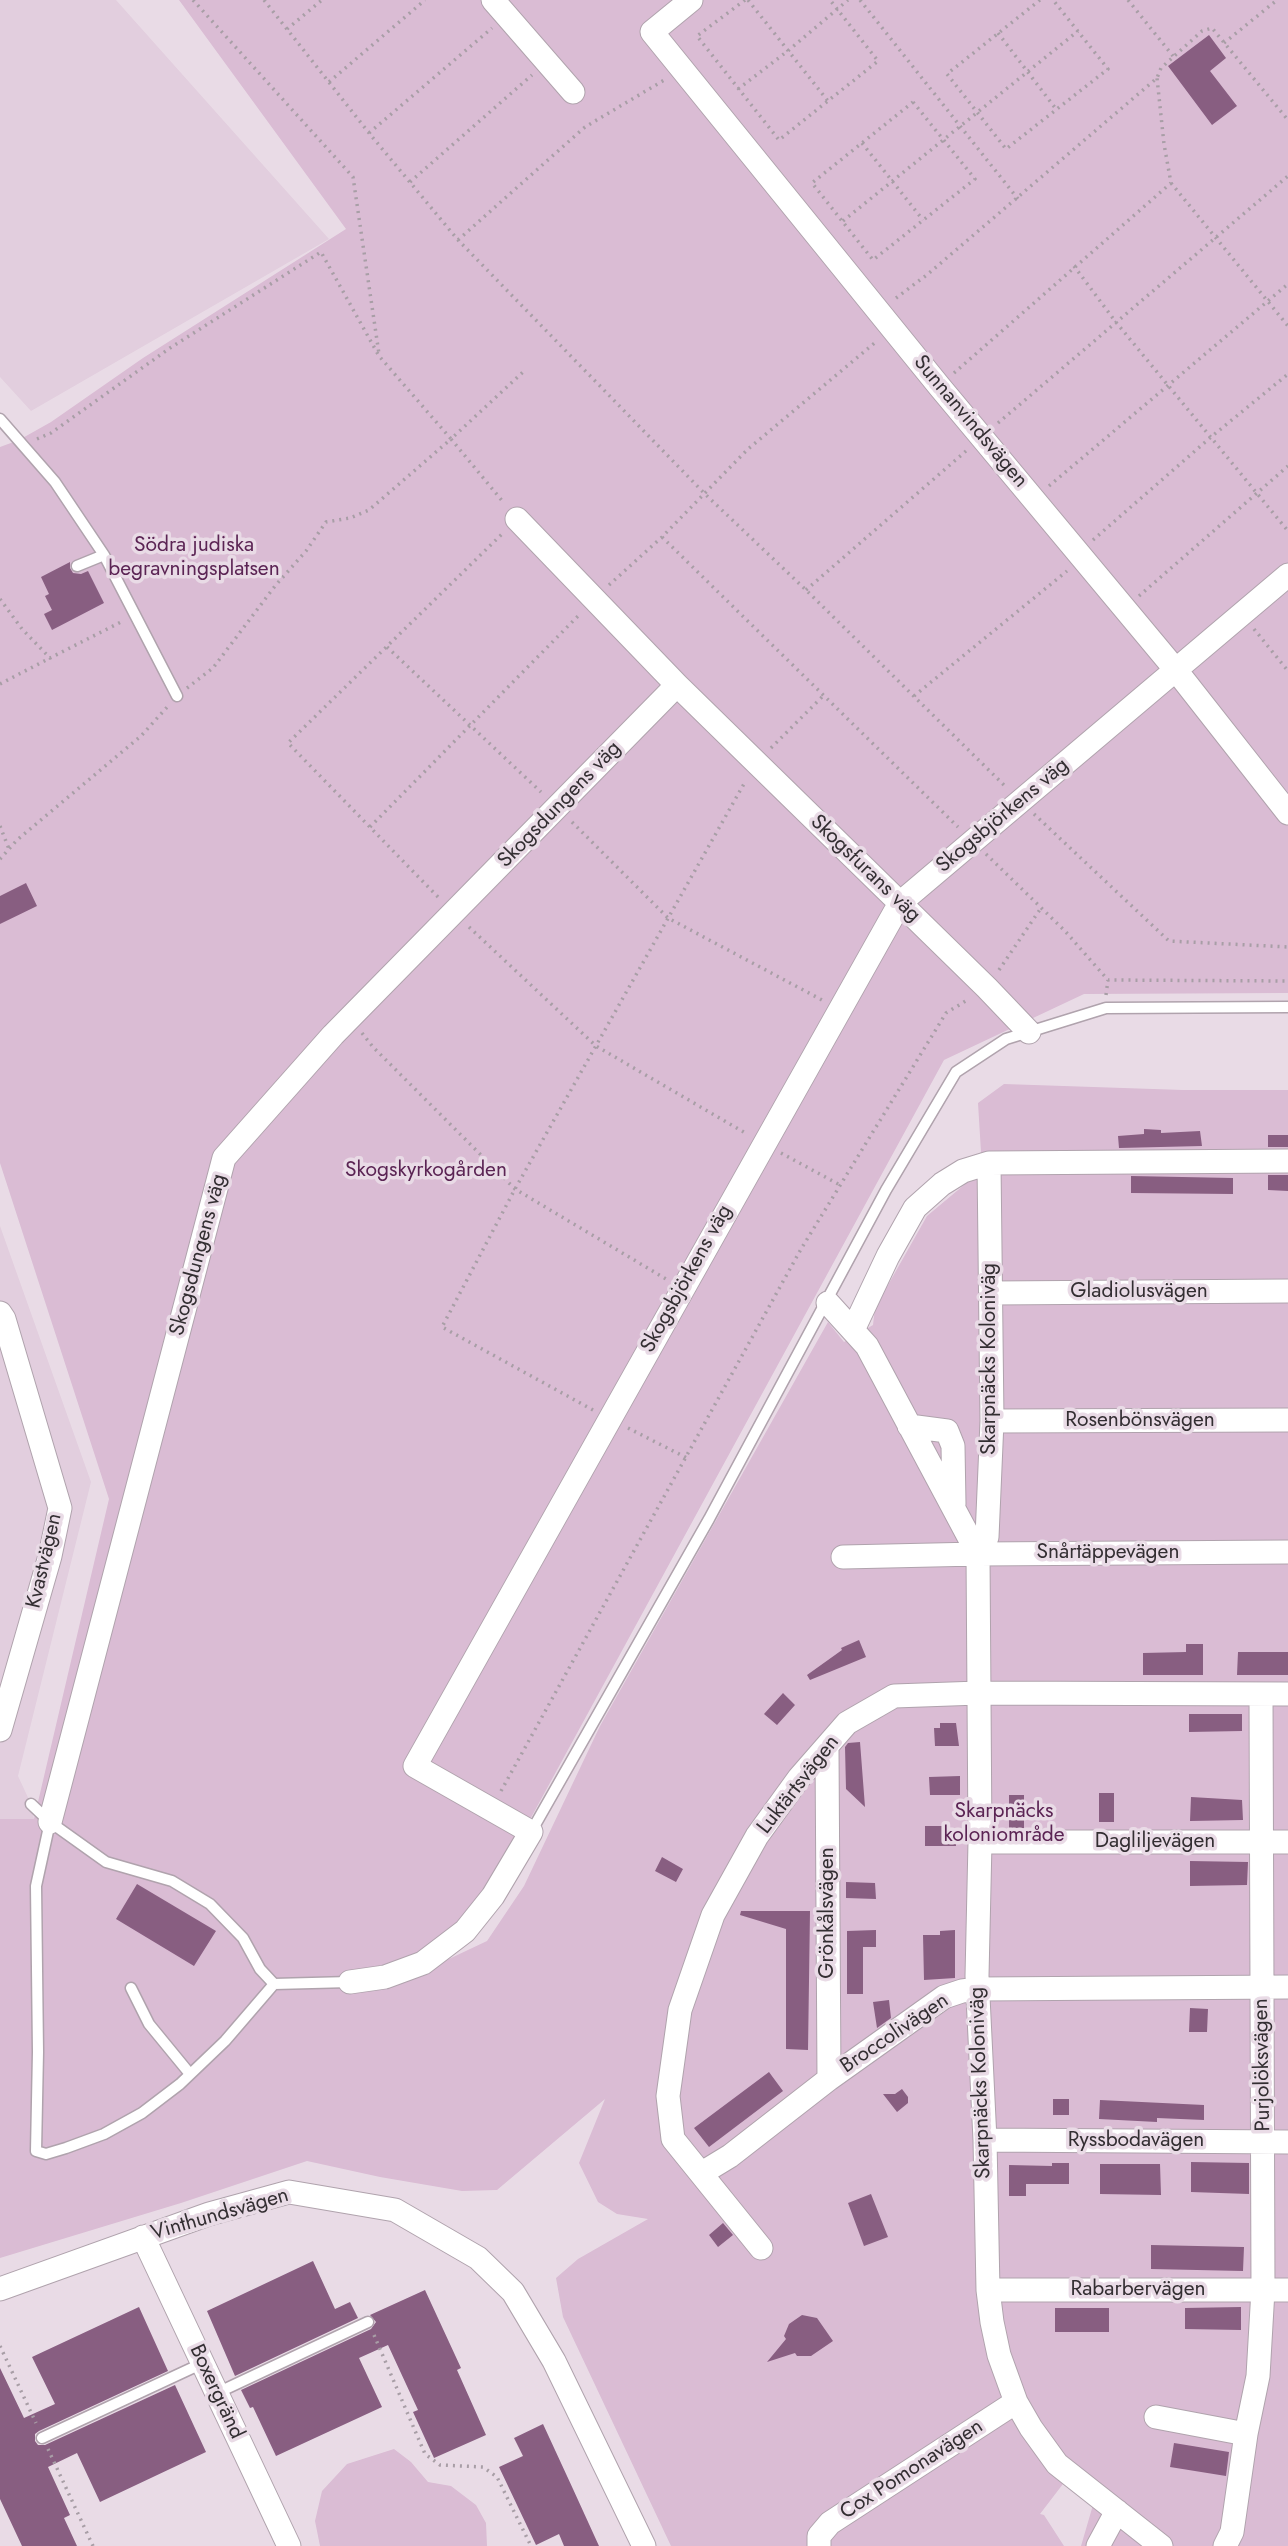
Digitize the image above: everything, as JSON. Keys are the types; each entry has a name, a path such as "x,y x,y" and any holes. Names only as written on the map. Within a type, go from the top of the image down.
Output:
{"street":[{"name":"Sunnanvindsvägen","path":"691,0 652,32 939,386 1175,669 1288,814"},
{"path":"499,8 573,92"},
{"name":"Skogsfurans väg","path":"517,519 677,685 1029,1032"},
{"name":"Skogsbjörkens väg","path":"531,1832 415,1766 900,903 1288,575"},
{"name":"Skogsdungens väg","path":"50,1822 224,1158 349,1018 677,685"},
{"path":"853,1330 888,1256 915,1208 942,1184 963,1171 989,1163 1288,1161"},
{"name":"Skarpnäcks Koloniväg","path":"989,1163 992,1421 987,1537 978,1554 978,1989 988,2290 999,2354 1016,2402 1057,2464 1161,2546"},
{"name":"Gladiolusvägen","path":"990,1293 1288,1292"},
{"path":"828,1303 867,1346 978,1554 844,1558"},
{"name":"Kvastvägen","path":"0,1313 60,1508 50,1556 0,1730"},
{"name":"Rosenbönsvägen","path":"992,1421 1288,1420"},
{"path":"909,1426 947,1431 953,1446 954,1511"},
{"name":"Snårtäppevägen","path":"978,1554 1288,1552"},
{"name":"Luktärtsvägen","path":"761,2248 673,2139 668,2096 680,2010 713,1915 751,1847 799,1778 847,1723 894,1696 979,1693 1288,1695"},
{"name":"Purjolöksvägen","path":"1225,2546 1232,2532 1246,2434 1258,2376 1263,2290 1261,1695"},
{"name":"Grönkålsvägen","path":"827,1748 829,2079"},
{"path":"350,1982 385,1978 424,1963 465,1931 493,1896 531,1832"},
{"name":"Dagliljevägen","path":"980,1842 1288,1842"},
{"name":"Broccolivägen","path":"702,2173 730,2156 829,2079 944,1997 978,1989 1288,1987"},
{"name":"Ryssbodavägen","path":"985,2140 1288,2141"},
{"name":"Vinthundsvägen","path":"0,2289 209,2214 289,2192 395,2210 478,2258 513,2292 554,2361 644,2546"},
{"name":"Boxergränd","path":"143,2237 289,2546"},
{"name":"Rabarbervägen","path":"988,2290 1288,2290"},
{"name":"Cox Pomonavägen","path":"819,2546 819,2536 830,2523 1016,2402"},
{"path":"1156,2417 1246,2434"},
{"path":"1098,2546 1117,2511"}],"lane":[{"path":"0,419 55,482 104,555 177,696"},
{"path":"77,566 104,555"},
{"path":"531,1832 828,1303 887,1190 956,1072 1006,1039 1106,1008 1288,1007"},
{"path":"31,1804 50,1822 106,1863 172,1881 210,1904 243,1938 260,1969 274,1984"},
{"path":"50,1822 36,1886 36,2151 46,2154 104,2134 142,2113 225,2041 274,1984 350,1982"},
{"path":"131,1988 149,2024 190,2074"},
{"path":"217,2393 368,2322"},
{"path":"42,2438 203,2363"}],"path":[{"path":"192,0 353,177 379,356"},
{"path":"264,0 458,240 705,494 1020,801 1169,941 1288,947"},
{"path":"287,29 322,0"},
{"path":"329,82 425,0"},
{"path":"828,101 747,0 697,36 779,140 828,101 878,61 830,0"},
{"path":"737,89 789,50 848,0"},
{"path":"860,0 1018,199"},
{"path":"1040,0 947,74 1006,149 1108,69 1053,0"},
{"path":"1128,0 1173,57"},
{"path":"1224,43 1277,0"},
{"path":"369,133 499,8"},
{"path":"370,827 594,599 662,537 748,449 886,320 928,274 1157,78 1161,68 1202,31 1212,29 1288,120"},
{"path":"842,221 1078,31"},
{"path":"998,33 1056,110"},
{"path":"410,182 546,62"},
{"path":"458,240 585,127 682,69"},
{"path":"1157,78 1171,183 1288,326"},
{"path":"913,102 943,139 975,179 873,260 812,183 913,102"},
{"path":"862,143 923,220"},
{"path":"806,590 1115,321 1288,176"},
{"path":"939,386 1171,183"},
{"path":"23,447 51,432 170,348 321,252 379,356 517,519"},
{"path":"1074,266 1115,321 1288,531"},
{"path":"1034,499 1288,284"},
{"path":"0,859 141,736 177,696 213,668 326,522 350,518 369,510 523,372"},
{"path":"914,696 1081,555 1210,438 1288,374"},
{"path":"1125,608 1288,466"},
{"path":"662,537 1041,908 1108,980 1288,981"},
{"path":"0,598 22,629 50,658"},
{"path":"1242,614 1288,671"},
{"path":"0,684 136,615"},
{"path":"387,647 557,807 668,918 840,1009"},
{"path":"687,1458 609,1419 442,1327 515,1189 756,763 824,695"},
{"path":"0,826 9,849"},
{"path":"491,1809 801,1249 946,1013 987,988 1041,908"},
{"path":"349,1018 373,1047 515,1189 682,1289"},
{"path":"368,2322 425,2454 440,2465 483,2467 497,2477 531,2546"}],"shaded area":[{"path":"0,0 116,0 329,239 31,411 0,377"},
{"path":"0,1226 91,1482 18,1776 31,1804 34,1819 0,1820"}],"green space":[{"path":"179,0 1288,0 1288,993 1084,994 944,1060 461,1946 432,1967 487,1941 524,1886 600,1726 828,1322 844,1342 873,1325 875,1308 927,1216 964,1185 981,1152 978,1103 1004,1084 1183,1090 1288,1090 1288,2546 1081,2546 1093,2505 1066,2480 1040,2514 1044,2515 1064,2546 671,2546 563,2317 556,2278 578,2259 648,2219 617,2214 598,2202 579,2163 605,2099 497,2190 462,2191 307,2161 0,2258 0,1819 34,1819 109,1499 0,1163 0,447 51,422 143,358 346,229"},
{"path":"394,2449 411,2462 428,2482 451,2486 476,2505 486,2523 487,2546 320,2546 315,2521 322,2491 347,2464"}],"building":[{"path":"1209,35 1226,58 1210,71 1237,106 1212,125 1168,66"},
{"path":"70,562 73,573 88,571 104,603 52,630 44,614 52,610 45,596 49,594 41,577"},
{"path":"26,883 37,906 0,924 0,896"},
{"path":"1144,1129 1161,1130 1161,1133 1200,1131 1202,1146 1119,1148 1118,1136 1144,1134"},
{"path":"1268,1135 1288,1135 1288,1147 1268,1147"},
{"path":"1268,1175 1288,1175 1288,1191 1268,1190"},
{"path":"1131,1176 1233,1178 1233,1194 1131,1193"},
{"path":"859,1640 866,1657 810,1680 807,1675 842,1650 841,1648"},
{"path":"1186,1644 1203,1644 1203,1675 1143,1675 1143,1653 1186,1652"},
{"path":"1238,1652 1288,1652 1288,1675 1237,1675"},
{"path":"783,1693 795,1705 777,1725 764,1714"},
{"path":"1189,1714 1242,1714 1242,1731 1189,1732"},
{"path":"940,1723 956,1723 959,1746 935,1746 934,1728 940,1728"},
{"path":"860,1742 865,1807 846,1789 845,1747 848,1743"},
{"path":"960,1776 960,1795 930,1795 929,1777"},
{"path":"1099,1793 1114,1793 1114,1822 1099,1822"},
{"path":"1009,1795 1024,1795 1024,1828 1009,1828"},
{"path":"1191,1797 1242,1800 1243,1820 1190,1821"},
{"path":"925,1826 949,1826 949,1830 955,1831 956,1846 925,1846"},
{"path":"662,1857 683,1869 676,1882 655,1871"},
{"path":"1190,1861 1248,1862 1247,1885 1190,1886"},
{"path":"846,1882 875,1883 876,1899 846,1898"},
{"path":"137,1884 216,1931 194,1966 116,1919"},
{"path":"741,1911 810,1911 808,2050 786,2049 786,1929 740,1915"},
{"path":"876,1930 876,1947 863,1947 863,1994 847,1994 847,1931"},
{"path":"955,1930 955,1978 924,1980 923,1935 940,1935 940,1931"},
{"path":"889,2000 891,2018 877,2028 873,2002"},
{"path":"1190,2008 1208,2009 1207,2032 1189,2032"},
{"path":"769,2072 783,2091 709,2147 694,2128"},
{"path":"902,2089 908,2097 908,2103 897,2112 883,2094 895,2094"},
{"path":"1053,2099 1069,2099 1069,2115 1053,2115"},
{"path":"1100,2100 1204,2105 1204,2120 1157,2118 1157,2122 1099,2119"},
{"path":"1191,2162 1249,2163 1249,2194 1191,2192"},
{"path":"1052,2163 1069,2163 1069,2184 1026,2184 1026,2196 1009,2196 1009,2165 1052,2166"},
{"path":"1100,2164 1160,2164 1161,2195 1100,2194"},
{"path":"871,2194 888,2237 864,2246 848,2203"},
{"path":"723,2223 733,2235 718,2247 709,2235"},
{"path":"1151,2245 1244,2247 1243,2271 1151,2269"},
{"path":"313,2261 335,2309 350,2302 358,2318 235,2376 207,2311"},
{"path":"425,2290 461,2368 457,2370 486,2435 434,2458 413,2412 418,2410 388,2345 359,2358 382,2407 276,2456 253,2407 250,2408 241,2390 371,2329 376,2322 370,2315"},
{"path":"139,2307 168,2371 39,2431 35,2434 35,2441 38,2445 45,2445 175,2385 206,2452 100,2502 77,2453 48,2467 70,2515 64,2518 77,2546 22,2546 0,2499 0,2368 24,2418 55,2404 32,2357"},
{"path":"1241,2307 1241,2330 1185,2329 1185,2308"},
{"path":"1055,2308 1109,2308 1109,2332 1055,2332"},
{"path":"802,2315 817,2318 833,2341 811,2356 797,2356 795,2353 767,2362 786,2339 784,2336 789,2324"},
{"path":"543,2424 599,2546 564,2546 559,2534 536,2545 499,2467 523,2456 514,2438"},
{"path":"1174,2443 1229,2452 1226,2476 1170,2467"}],"park label":[{"name":"Södra judiska begravningsplatsen","path":"194,558"},
{"name":"Skogskyrkogården","path":"426,1171"},
{"name":"Skarpnäcks koloniområde","path":"1004,1824"}]}
